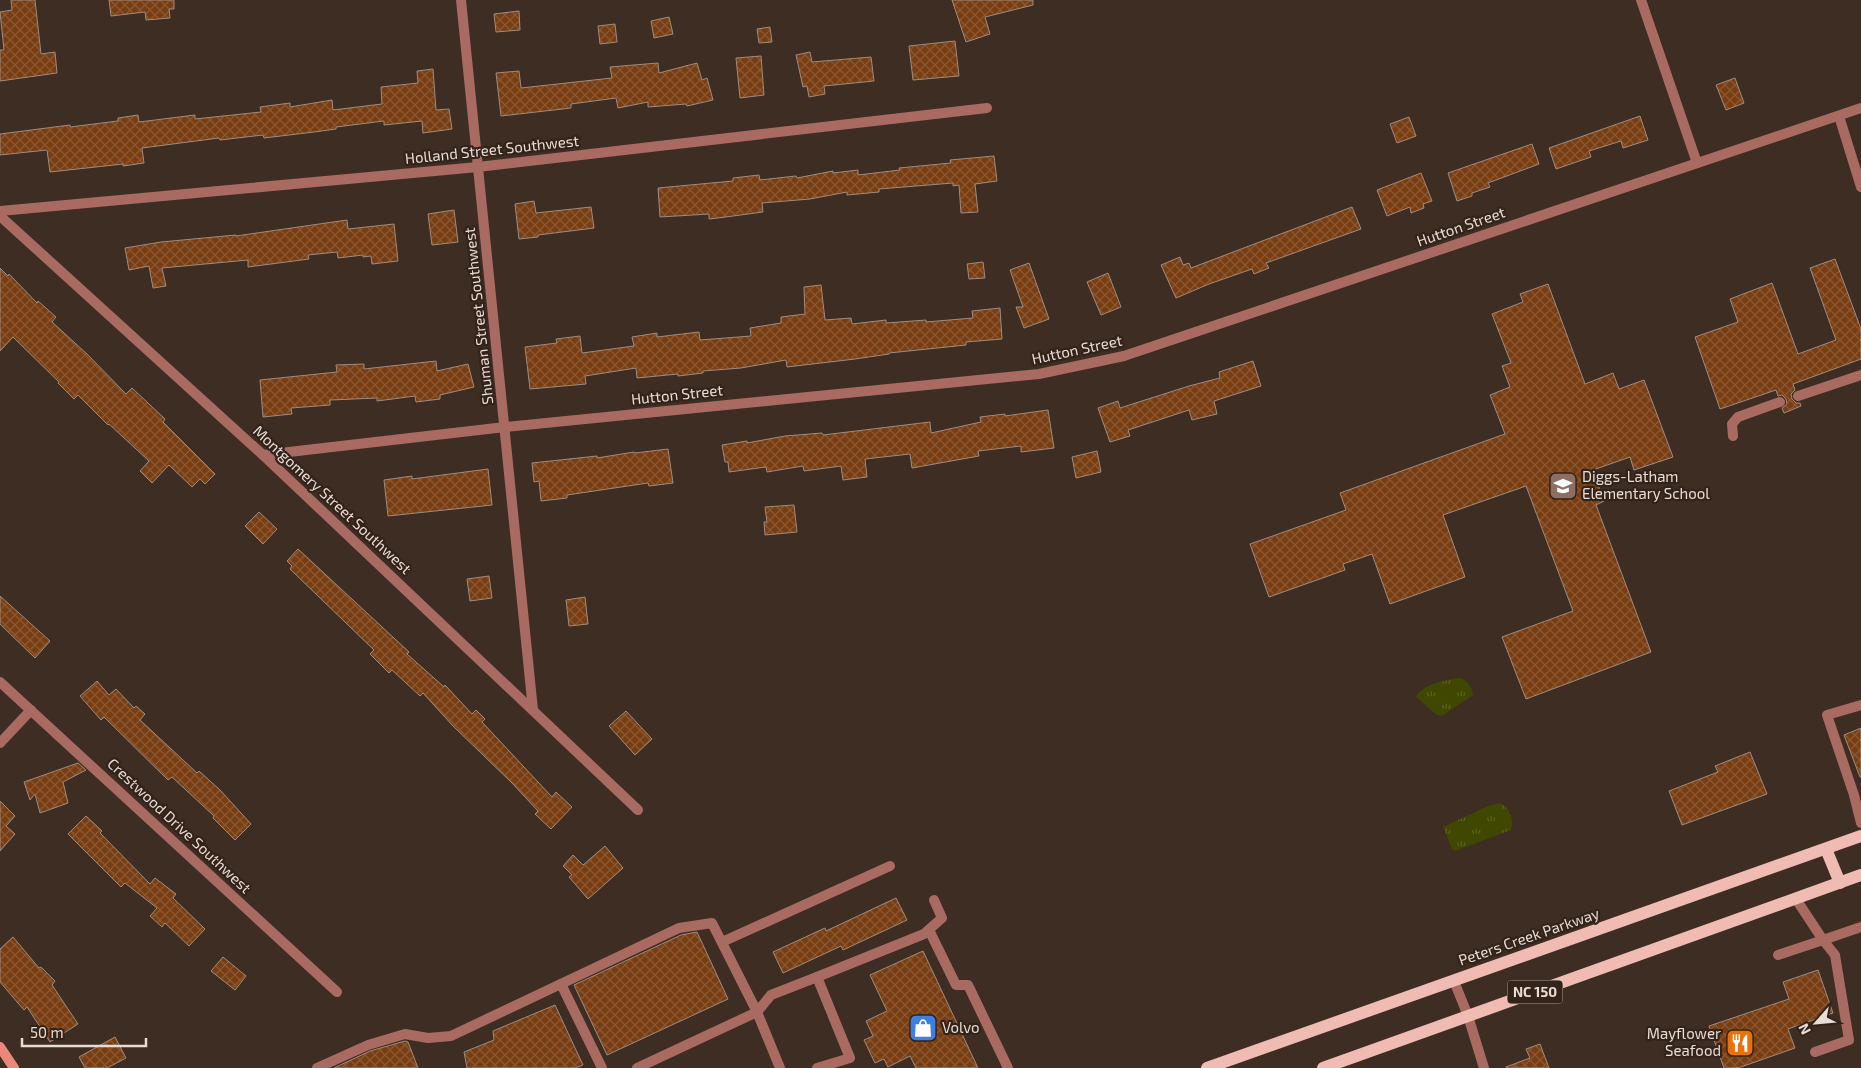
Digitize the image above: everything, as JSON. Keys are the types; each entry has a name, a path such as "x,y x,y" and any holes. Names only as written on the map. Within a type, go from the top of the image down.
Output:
{"main road":[{"name":"Peters Creek Parkway","path":"1207,1068 1861,836"},
{"path":"1826,849 1840,883"},
{"name":"NC 150","path":"1323,1068 1861,875"}],"street":[{"name":"Shuman Street Southwest","path":"461,0 533,710"},
{"path":"1641,0 1697,163"},
{"name":"Holland Street Southwest","path":"0,211 478,167 987,108"},
{"name":"Hutton Street","path":"263,455 505,427 1038,374 1124,356 1861,108"},
{"path":"1839,116 1861,187"},
{"name":"Montgomery Street Southwest","path":"0,216 263,455 638,810"},
{"path":"1798,396 1861,375"},
{"path":"1733,436 1732,424 1738,416 1780,402"},
{"name":"Crestwood Drive Southwest","path":"0,682 337,992"},
{"path":"1861,705 1827,715 1854,795 1861,822"},
{"path":"0,743 31,710"},
{"path":"722,942 890,866"},
{"path":"1796,898 1834,955 1849,1040 1815,1052"},
{"path":"637,1068 756,1012 771,995 924,934 942,918 934,900"},
{"path":"318,1068 368,1046 405,1034 428,1038 451,1036 679,928 712,923 756,1012 780,1068"},
{"path":"1778,956 1861,927"},
{"path":"929,930 956,985 968,985 1008,1068"},
{"path":"817,977 850,1058 817,1068"},
{"path":"1454,981 1468,1016 1484,1068"},
{"path":"560,984 602,1068"},
{"path":"0,1048 14,1068"}],"green space":[{"path":"1457,678 1463,679 1468,683 1473,695 1442,716 1437,715 1416,697 1428,686"},
{"path":"1501,803 1507,808 1510,815 1512,822 1511,830 1455,851 1452,849 1443,827 1488,806"}],"building":[{"path":"11,0 35,0 41,54 55,52 57,73 0,81 0,50 4,50 0,12 12,10"},
{"path":"109,0 174,0 174,9 169,9 170,18 146,20 145,12 111,16"},
{"path":"952,0 1033,0 1033,5 985,17 990,34 966,42"},
{"path":"519,11 520,30 496,32 494,14"},
{"path":"669,17 673,34 654,38 651,21"},
{"path":"615,24 617,42 600,44 598,26"},
{"path":"770,27 772,42 759,43 757,29"},
{"path":"955,41 959,76 913,80 909,46"},
{"path":"810,52 812,62 871,57 874,81 824,86 825,94 809,97 807,86 803,87 796,55"},
{"path":"761,56 764,95 740,98 736,58"},
{"path":"658,63 659,73 697,63 702,80 707,78 713,100 687,106 686,104 648,107 648,102 618,108 616,98 571,104 571,108 501,116 496,73 519,71 521,88 612,78 610,67"},
{"path":"433,69 436,110 449,109 452,129 423,133 422,121 384,125 384,121 264,138 263,135 220,140 219,138 142,148 144,163 50,172 47,150 0,155 0,134 118,121 118,118 138,115 139,122 195,115 195,119 261,112 260,107 290,103 290,107 332,100 333,110 382,104 381,87 418,83 417,71"},
{"path":"1735,78 1744,103 1726,110 1716,85"},
{"path":"1640,116 1648,140 1623,148 1621,141 1589,151 1591,157 1556,169 1549,148"},
{"path":"1409,117 1416,136 1397,143 1390,124"},
{"path":"1532,144 1539,164 1488,183 1490,187 1472,193 1472,196 1457,201 1448,173"},
{"path":"994,156 997,181 975,184 978,212 961,213 959,185 953,186 953,183 879,189 879,192 847,195 847,192 810,199 762,203 763,212 718,218 709,219 709,214 660,217 658,188 733,181 733,178 759,175 760,180 796,176 797,178 833,171 833,173 858,170 858,175 900,170 899,168 951,163 950,160"},
{"path":"1421,173 1432,201 1423,204 1424,208 1411,213 1410,207 1387,216 1377,190"},
{"path":"534,201 536,213 591,207 594,228 519,239 515,204"},
{"path":"1352,207 1361,229 1266,263 1269,268 1254,274 1252,269 1176,298 1161,265 1180,257 1183,265 1189,263 1191,268"},
{"path":"454,210 458,242 432,245 428,214"},
{"path":"347,220 348,229 394,224 398,261 372,264 371,256 338,258 337,252 308,255 309,259 248,267 248,260 162,268 166,286 153,288 149,266 129,270 125,248 161,242 236,236"},
{"path":"1835,259 1861,329 1861,359 1793,384 1795,390 1791,394 1792,399 1796,403 1800,403 1801,406 1784,413 1782,408 1787,404 1786,399 1782,395 1778,396 1776,390 1720,409 1695,337 1738,322 1730,299 1772,283 1798,354 1836,340 1810,268"},
{"path":"983,262 985,278 969,279 967,264"},
{"path":"1029,263 1049,319 1024,328 1016,307 1023,307 1010,270"},
{"path":"0,268 8,276 9,274 37,303 38,301 56,317 52,322 126,394 132,388 165,419 163,422 215,474 205,484 200,479 192,487 169,465 152,483 140,471 149,461 108,425 78,395 74,399 13,337 0,351"},
{"path":"1108,273 1121,307 1101,315 1087,282"},
{"name":"Diggs-Latham Elementary School","path":"1548,284 1585,384 1613,373 1619,389 1644,380 1673,457 1634,470 1630,457 1593,470 1604,501 1596,505 1651,652 1526,699 1502,637 1573,611 1526,486 1443,515 1465,577 1390,604 1372,554 1343,564 1345,570 1269,597 1250,544 1346,510 1340,493 1505,434 1490,395 1510,387 1502,366 1511,363 1492,314 1523,302 1520,294"},
{"path":"821,285 825,320 851,318 852,324 886,320 886,323 926,320 926,322 973,318 972,311 1000,308 1002,339 966,342 966,345 787,367 786,360 678,376 678,374 637,378 636,368 585,376 586,384 530,389 525,347 557,343 556,339 580,336 582,353 634,346 632,337 657,333 657,337 699,332 700,340 751,336 750,328 781,323 781,317 805,314 804,287"},
{"path":"436,361 437,371 468,364 474,387 440,395 440,399 416,402 415,396 377,401 377,398 330,400 330,405 291,408 292,414 263,417 260,380 337,372 336,365 364,364 364,369"},
{"path":"1253,361 1261,386 1214,401 1217,414 1192,420 1189,410 1128,430 1130,436 1110,442 1098,408 1118,401 1120,408 1220,378 1219,372"},
{"path":"1048,410 1054,448 1021,452 1021,446 978,451 979,456 912,468 910,454 865,459 867,477 843,480 841,466 804,471 803,466 767,472 766,467 729,472 728,462 725,462 722,445 747,441 747,443 785,436 822,433 823,435 930,422 931,433 981,422 980,417 1005,414 1005,416"},
{"path":"668,449 673,483 649,486 648,483 567,495 567,498 541,501 539,481 534,482 532,463 597,456 597,458"},
{"path":"1097,451 1101,472 1076,478 1072,457"},
{"path":"488,469 492,505 388,516 384,480 412,476 412,479"},
{"path":"794,505 797,532 765,535 764,522 767,522 765,507"},
{"path":"259,512 277,529 263,544 245,526"},
{"path":"298,549 409,652 407,654 444,687 445,685 472,714 476,710 485,719 482,722 552,797 556,792 572,807 551,829 535,814 538,811 512,783 453,726 423,693 420,696 392,670 389,673 370,654 374,650 290,569 292,566 287,561"},
{"path":"489,576 492,598 470,601 467,579"},
{"path":"0,596 50,641 35,658 0,624"},
{"path":"585,597 588,624 569,626 566,600"},
{"path":"97,681 109,695 116,689 134,708 136,706 145,714 140,720 197,773 199,771 220,790 251,824 235,840 213,818 214,816 172,777 168,780 104,717 101,720 80,696"},
{"path":"626,711 652,739 635,755 609,726"},
{"path":"1861,728 1861,777 1860,777 1844,735"},
{"path":"1750,752 1767,794 1682,825 1669,791 1718,772 1715,766"},
{"path":"78,763 86,770 63,782 68,803 40,813 35,794 30,800 24,782"},
{"path":"0,801 15,816 6,826 15,834 0,851"},
{"path":"86,816 150,884 155,878 176,894 173,898 205,929 189,946 165,923 162,927 150,916 157,908 125,883 121,887 68,834"},
{"path":"605,846 623,868 588,899 569,877 572,875 563,866 573,855 583,865"},
{"path":"896,898 907,920 843,950 841,946 783,973 773,952 825,928 826,931"},
{"path":"697,932 728,999 607,1055 574,985 681,935"},
{"path":"13,937 39,968 41,967 55,981 52,985 78,1024 50,1042 27,1007 24,1010 0,982 0,949"},
{"path":"923,951 978,1068 916,1068 910,1056 888,1067 884,1059 875,1063 864,1040 873,1036 866,1021 887,1011 870,975"},
{"path":"223,957 246,976 235,990 211,971"},
{"path":"1818,970 1833,1013 1788,1029 1795,1048 1738,1068 1724,1068 1709,1026 1789,999 1783,982"},
{"path":"555,1005 583,1065 575,1068 467,1068 464,1052 494,1040 493,1031"},
{"path":"115,1037 126,1058 107,1068 85,1068 79,1057"},
{"path":"405,1041 408,1042 418,1068 334,1068 370,1051"},
{"path":"1540,1044 1549,1068 1506,1068 1530,1058 1526,1049"}],"place":[{"name":"Diggs-Latham Elementary School","path":"1563,486"},
{"name":"Volvo","path":"923,1028"},
{"name":"Mayflower Seafood","path":"1740,1043"}]}
